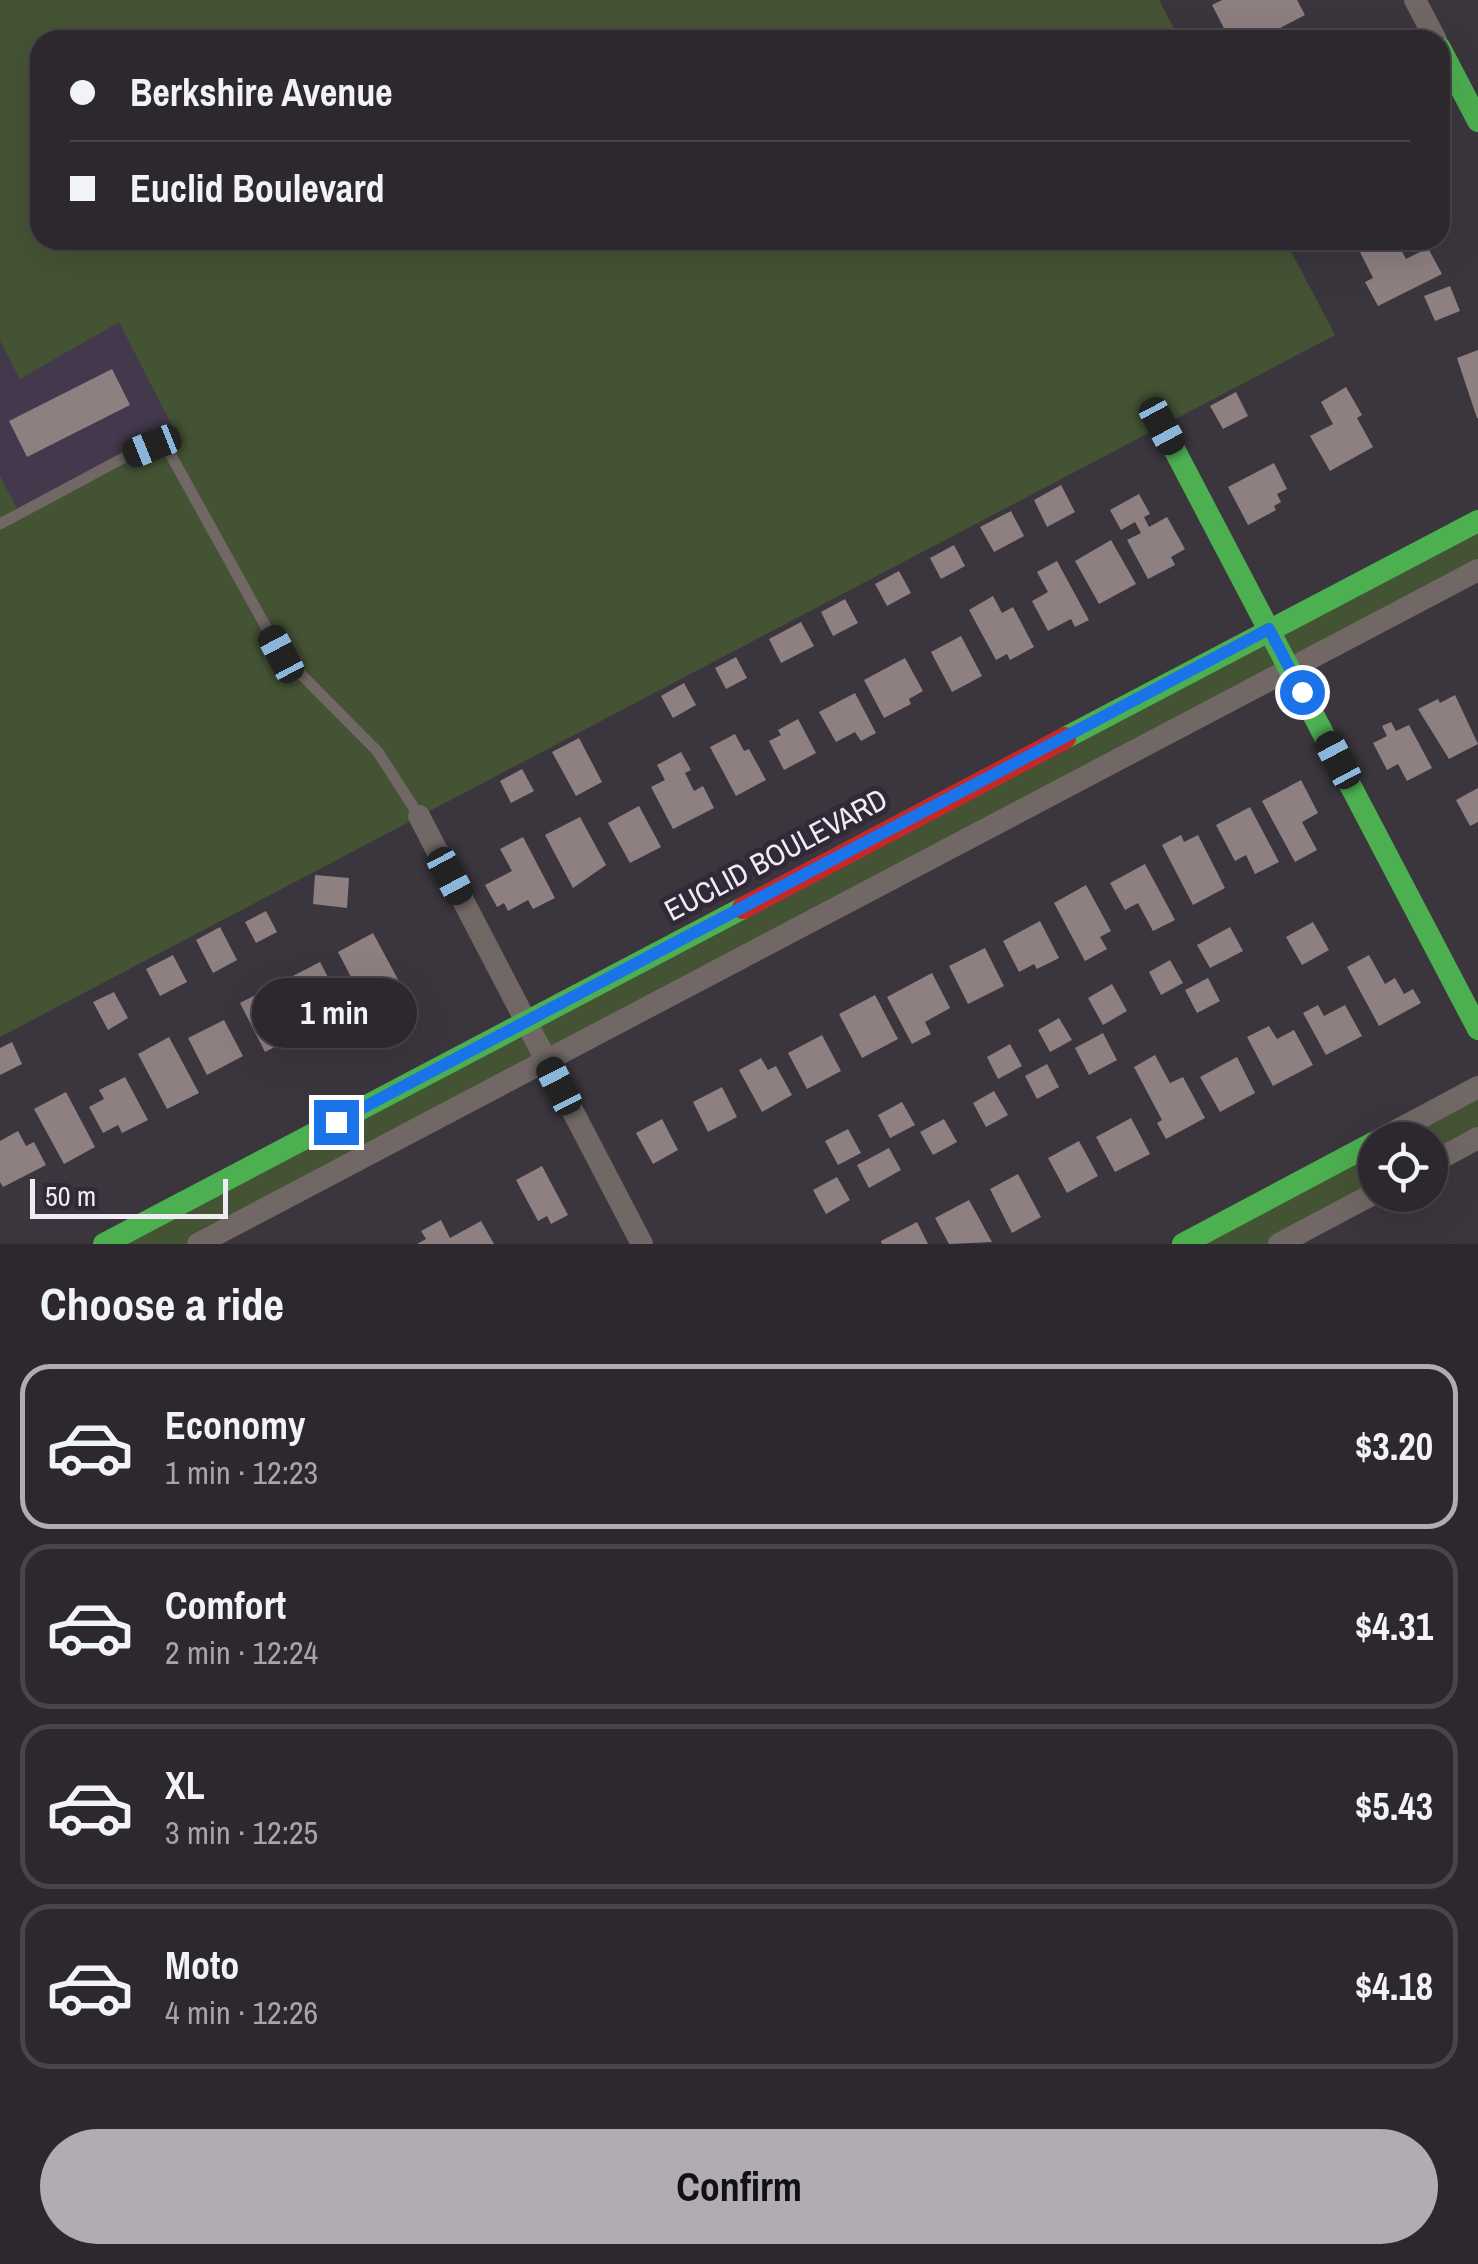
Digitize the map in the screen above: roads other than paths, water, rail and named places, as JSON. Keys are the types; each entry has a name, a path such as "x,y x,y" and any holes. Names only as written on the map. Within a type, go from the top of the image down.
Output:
{"street":[{"path":"1415,0 1431,30"},
{"path":"1450,67 1478,121"},
{"path":"1162,426 1478,1029"},
{"name":"EUCLID BOULEVARD","path":"104,1244 1478,521"},
{"path":"198,1244 1469,575 1440,539"},
{"path":"419,816 642,1244"},
{"path":"898,825 918,865"},
{"path":"1413,1122 1478,1087"},
{"path":"1448,1154 1478,1138"},
{"path":"1184,1244 1358,1151"},
{"path":"1278,1244 1358,1202"}],"lane":[{"path":"0,524 127,456 152,446 168,450 281,654 378,752 419,816"}]}
